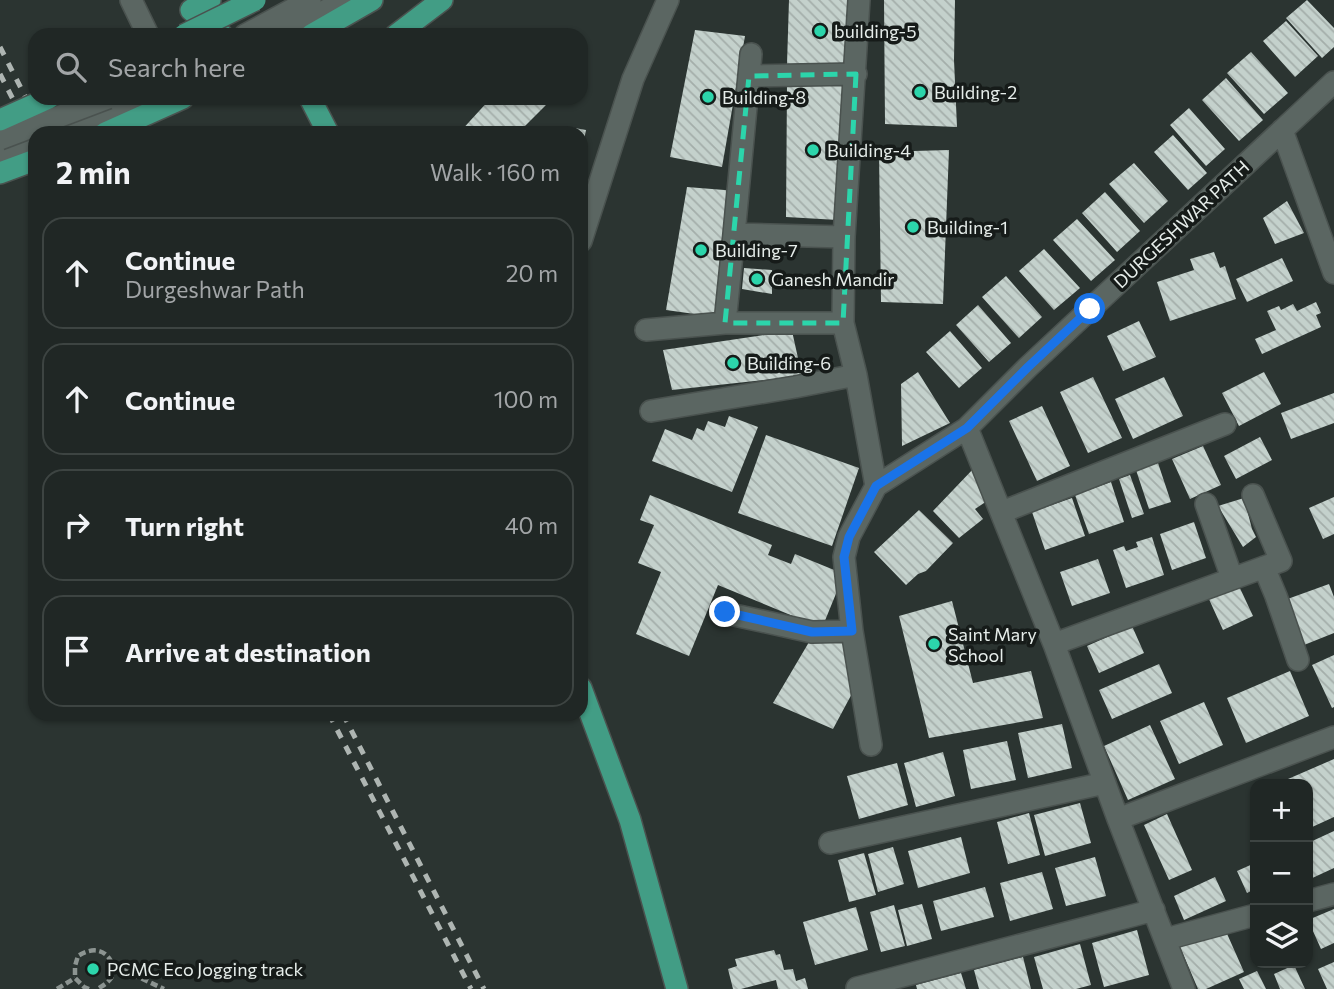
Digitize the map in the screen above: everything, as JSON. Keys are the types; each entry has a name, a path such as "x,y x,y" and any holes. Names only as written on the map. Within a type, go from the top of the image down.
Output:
{"main road":[{"path":"198,28 255,0"},
{"path":"323,28 372,0"},
{"path":"405,28 442,0"},
{"path":"201,5 214,28"},
{"path":"0,120 34,105"},
{"path":"121,126 167,105"},
{"path":"314,105 324,126"},
{"path":"0,173 28,163"},
{"path":"588,707 630,820 677,989"}],"street":[{"path":"131,0 145,28"},
{"path":"258,28 310,0"},
{"path":"296,28 344,0"},
{"path":"588,218 633,79 668,0"},
{"path":"859,0 844,237 843,323 856,375 876,486 849,537 844,557 852,631 871,746"},
{"path":"725,323 751,54"},
{"path":"749,76 856,74"},
{"name":"DURGESHWAR PATH","path":"876,486 967,428 1028,367 1334,82"},
{"path":"34,126 90,105"},
{"path":"89,126 140,105"},
{"path":"0,139 28,128"},
{"path":"1282,130 1334,273"},
{"path":"0,159 28,150"},
{"path":"734,234 844,237"},
{"path":"646,330 725,323 843,323"},
{"path":"651,411 856,375"},
{"path":"1002,512 1225,424"},
{"path":"967,428 1054,644 1184,989"},
{"path":"1054,644 1280,561 1253,495"},
{"path":"1206,505 1233,578"},
{"path":"1264,567 1298,660"},
{"path":"725,612 812,632 852,631"},
{"path":"1118,819 1334,737"},
{"path":"830,843 1105,783"},
{"path":"1313,900 1334,894"},
{"path":"857,988 1154,910"},
{"path":"1166,939 1250,916"}],"path":[{"path":"89,989 75,978 75,966 78,956 86,951 99,950 108,955 113,965 113,973 110,980 98,989"},
{"path":"113,965 164,989"},
{"path":"57,989 75,978"}],"highlighted area":[{"path":"856,74 843,323 725,323 749,76"}],"building":[{"name":"building-5","path":"789,0 852,0 852,63 787,64"},
{"name":"Building-2","path":"884,0 955,0 957,127 885,124"},
{"path":"1307,0 1334,28 1334,47 1322,58 1286,18"},
{"path":"1286,21 1318,56 1295,77 1263,41"},
{"name":"Building-8","path":"695,30 745,36 722,167 670,157"},
{"path":"1251,52 1288,93 1264,114 1227,73"},
{"path":"1226,78 1263,120 1239,141 1202,100"},
{"name":"Building-4","path":"843,81 838,220 786,217 787,84"},
{"path":"485,105 546,105 525,126 465,126"},
{"path":"1189,108 1225,149 1206,166 1170,125"},
{"path":"1173,135 1207,173 1188,190 1154,152"},
{"name":"Building-1","path":"949,150 943,304 881,302 879,152"},
{"path":"1134,163 1168,201 1144,223 1109,184"},
{"name":"Building-7","path":"687,187 737,191 716,317 666,310"},
{"path":"1105,192 1140,231 1117,252 1082,213"},
{"path":"1287,201 1304,233 1275,244 1263,218"},
{"path":"1077,219 1115,260 1091,281 1053,240"},
{"path":"1044,249 1080,288 1054,310 1019,271"},
{"path":"1214,252 1220,268 1225,266 1236,299 1170,321 1157,282 1194,270 1190,259"},
{"path":"1282,258 1293,281 1247,302 1236,279"},
{"name":"Ganesh Mandir","path":"744,268 772,270 772,294 742,289"},
{"path":"1006,276 1042,317 1019,338 982,297"},
{"path":"1316,302 1321,313 1316,315 1321,327 1262,354 1255,339 1276,330 1267,311 1279,306 1281,310 1293,304 1297,311"},
{"path":"978,305 1011,343 989,362 956,325"},
{"path":"1139,321 1156,357 1123,371 1107,336"},
{"name":"Building-6","path":"792,331 802,376 672,390 663,350"},
{"path":"950,331 982,368 959,388 926,352"},
{"path":"918,372 950,423 902,446 901,384"},
{"path":"1264,372 1281,404 1239,426 1222,393"},
{"path":"1093,377 1122,438 1088,453 1060,392"},
{"path":"1164,377 1183,416 1133,439 1115,399"},
{"path":"1334,393 1334,423 1291,439 1281,413"},
{"path":"1042,406 1070,466 1037,481 1009,421"},
{"path":"729,416 758,427 732,492 652,461 665,429 692,440 697,428 704,431 708,421 725,427"},
{"path":"766,435 859,468 832,546 738,513"},
{"path":"1260,437 1272,460 1236,479 1224,456"},
{"path":"1203,446 1221,485 1190,499 1172,459"},
{"path":"1158,463 1171,502 1149,509 1136,470"},
{"path":"975,467 987,501 975,509 983,519 959,538 933,511"},
{"path":"1130,475 1144,514 1132,518 1119,479"},
{"path":"1111,482 1124,522 1089,534 1075,495"},
{"path":"650,495 772,545 768,555 791,564 795,554 844,574 822,628 718,585 689,656 636,634 661,572 638,563 654,525 640,520"},
{"path":"1334,497 1334,534 1323,539 1309,508"},
{"path":"1072,498 1085,536 1045,550 1032,512"},
{"path":"1244,498 1256,537 1243,547 1218,506"},
{"path":"919,510 953,543 926,571 918,574 906,585 874,552"},
{"path":"1194,522 1206,558 1172,570 1160,534"},
{"path":"1152,537 1164,575 1126,588 1113,550 1124,546 1126,551 1138,547 1136,542"},
{"path":"1098,559 1110,593 1072,606 1060,572"},
{"path":"1238,584 1253,616 1223,630 1208,597"},
{"path":"1329,584 1334,597 1334,633 1299,647 1282,601"},
{"name":"Saint Mary School","path":"952,601 973,683 1031,671 1043,718 929,738 899,616"},
{"path":"1132,626 1144,653 1099,673 1087,646"},
{"path":"812,637 848,642 855,688 833,729 773,703"},
{"path":"1334,655 1334,707 1332,708 1312,665"},
{"path":"1159,664 1172,693 1112,719 1099,690"},
{"path":"1290,671 1309,716 1246,743 1227,698"},
{"path":"1204,702 1223,745 1179,764 1160,721"},
{"path":"1062,724 1072,768 1028,778 1018,733"},
{"path":"1150,725 1175,779 1128,800 1104,746"},
{"path":"1007,741 1016,780 971,789 963,750"},
{"path":"943,752 955,796 916,807 904,763"},
{"path":"1334,759 1334,817 1313,827 1313,779 1288,779"},
{"path":"897,763 908,805 859,819 847,776"},
{"path":"1080,803 1091,843 1045,856 1034,815"},
{"path":"1029,813 1040,855 1008,864 997,822"},
{"path":"1167,814 1192,870 1169,880 1144,825"},
{"path":"1334,831 1334,868 1313,878 1313,842"},
{"path":"961,837 970,873 918,888 908,851"},
{"path":"893,847 904,884 878,892 868,854"},
{"path":"864,853 876,895 849,902 838,860"},
{"path":"1095,857 1106,896 1066,906 1055,868"},
{"path":"1250,865 1250,892 1247,893 1237,871"},
{"path":"1042,872 1053,909 1010,921 1000,883"},
{"path":"1215,877 1226,901 1184,920 1174,896"},
{"path":"985,887 994,917 941,931 933,901"},
{"path":"922,904 932,939 907,946 898,910"},
{"path":"894,905 905,946 881,952 870,912"},
{"path":"856,907 868,950 815,965 803,922"},
{"path":"1334,909 1334,943 1321,949 1313,931 1313,918"},
{"path":"1224,927 1244,972 1206,989 1198,989 1180,947"},
{"path":"1137,930 1149,975 1104,987 1092,943"},
{"path":"1080,944 1091,985 1076,989 1043,989 1034,957"},
{"path":"774,950 776,955 780,954 784,970 793,969 796,981 805,978 808,989 778,989 776,980 733,989 728,969 737,966 735,959"},
{"path":"1023,957 1031,989 979,989 974,970"},
{"path":"1334,962 1334,989 1327,989 1318,969"},
{"path":"1287,968 1295,968 1305,989 1280,989 1274,974"},
{"path":"1257,971 1266,989 1244,989 1239,979"},
{"path":"961,973 966,989 917,989 916,985"}],"railway":[{"path":"0,47 28,102"},
{"path":"0,74 28,128"},
{"path":"30,105 40,126"},
{"path":"333,721 471,989"},
{"path":"347,721 484,989"}],"place":[{"name":"building-5","path":"820,31"},
{"name":"Building-2","path":"920,92"},
{"name":"Building-8","path":"708,97"},
{"name":"Building-4","path":"813,150"},
{"name":"Building-1","path":"913,227"},
{"name":"Building-7","path":"701,250"},
{"name":"Ganesh Mandir","path":"757,279"},
{"name":"Building-6","path":"733,363"},
{"name":"Saint Mary School","path":"934,644"},
{"name":"PCMC Eco Jogging track","path":"93,969"}],"route":[{"path":"725,612 812,632 852,631 844,557 849,537 876,486 967,428 1090,309"}]}
